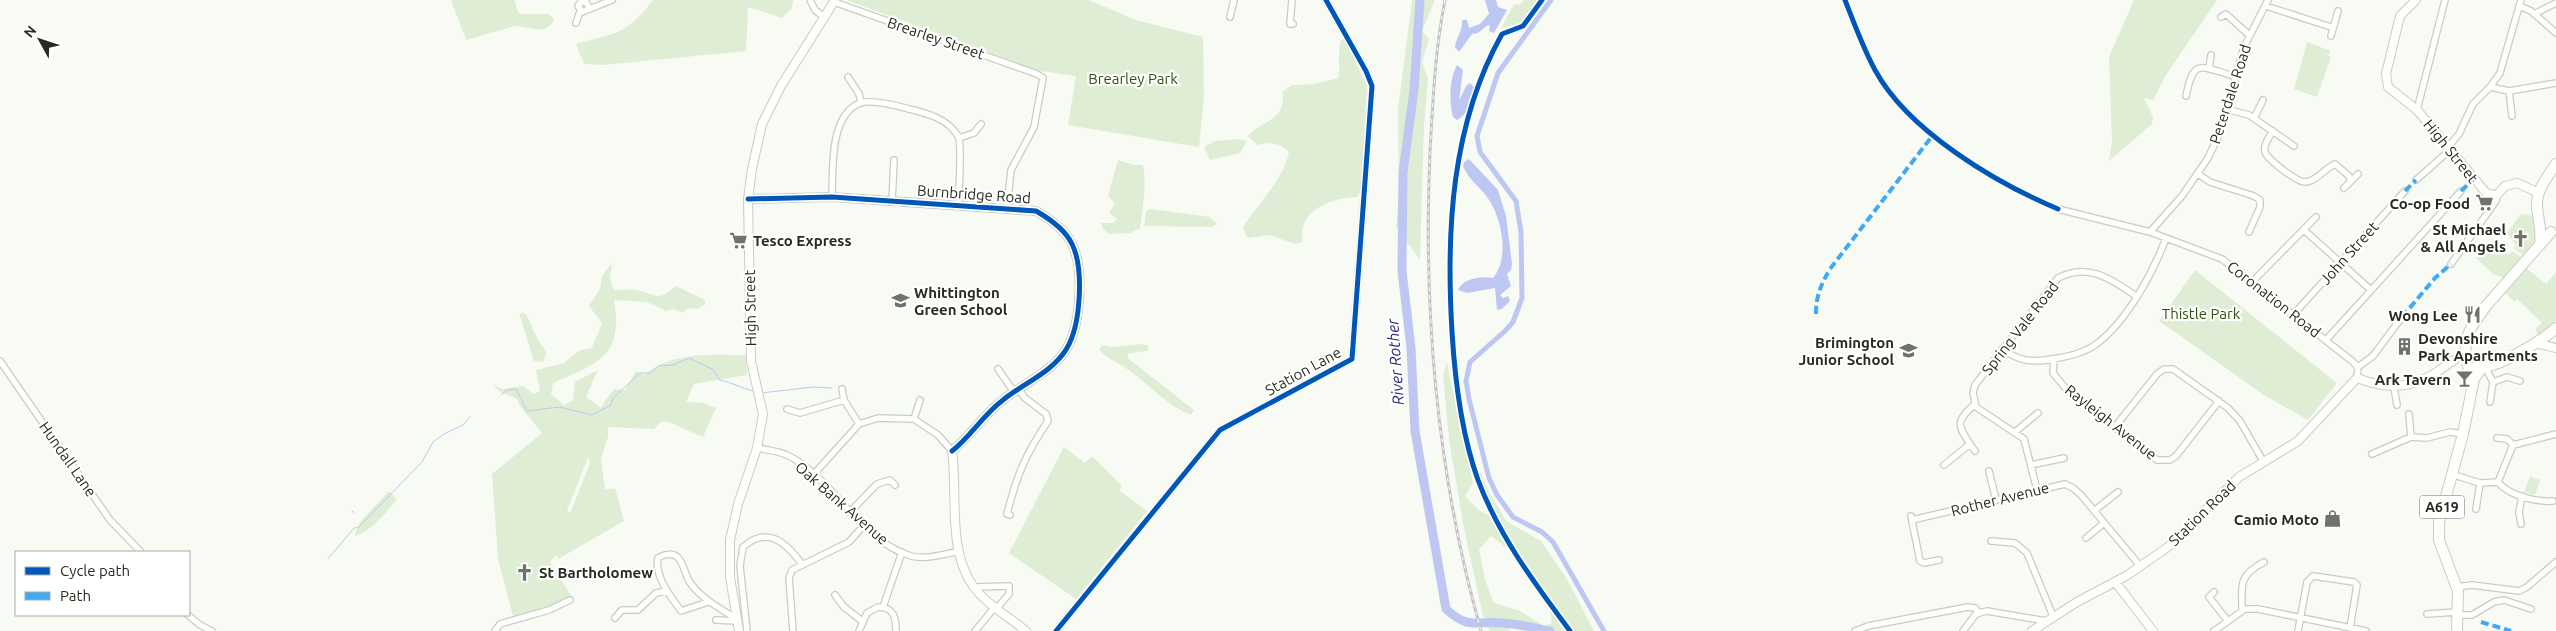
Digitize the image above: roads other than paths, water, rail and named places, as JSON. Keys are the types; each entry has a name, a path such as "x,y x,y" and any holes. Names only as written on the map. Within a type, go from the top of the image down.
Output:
{"highway":[{"path":"2540,246 2541,223 2537,207 2539,193 2556,164"},
{"name":"A619","path":"2457,631 2457,587 2439,540 2439,522 2463,434 2472,384 2466,357 2467,337 2473,324 2540,246 2554,234 2541,223"},
{"path":"2466,357 2483,368 2536,343 2556,328"},
{"name":"A619","path":"2472,384 2483,368"}],"street":[{"path":"576,24 580,11 612,0"},
{"path":"810,0 815,10 824,17"},
{"path":"1230,17 1234,0"},
{"path":"1292,0 1290,24 1293,24"},
{"name":"Station Lane","path":"1056,631 1220,430 1352,359 1372,86 1366,71 1326,0"},
{"name":"High Street","path":"2416,0 2400,16 2386,82 2388,87 2417,110 2483,191 2491,195 2497,195"},
{"path":"2417,110 2445,0"},
{"name":"High Street","path":"739,631 730,577 730,540 738,504 757,448 763,414 751,362 748,199 762,124 835,1"},
{"name":"Brearley Street","path":"835,1 1038,74 1043,78 1034,128 1011,170 1007,208"},
{"path":"2267,3 2332,28"},
{"name":"Peterdale Road","path":"2150,232 2198,174 2218,137 2234,76 2249,35 2267,3"},
{"path":"2416,180 2449,148 2459,134 2473,104 2490,87 2500,73 2521,3 2556,33"},
{"path":"2534,14 2556,3"},
{"path":"2331,36 2338,11"},
{"path":"2221,17 2226,14 2249,35"},
{"path":"2209,69 2211,55"},
{"path":"2186,96 2191,74 2194,70 2209,69 2234,76"},
{"path":"848,77 861,103"},
{"path":"2490,87 2509,91 2556,84"},
{"path":"2509,91 2512,116"},
{"path":"2254,118 2263,100"},
{"path":"832,198 835,138 850,110 861,103 886,103 933,116 950,127 959,138 958,205"},
{"path":"2226,108 2254,118 2294,146"},
{"path":"959,138 974,133 981,124"},
{"path":"2273,131 2266,143 2265,151 2270,159 2299,181 2307,182 2314,179 2335,164 2349,176 2351,181"},
{"path":"892,201 894,160"},
{"path":"2198,174 2210,182 2254,196 2260,200 2260,207 2249,232"},
{"path":"2344,188 2358,174"},
{"path":"2451,264 2505,186 2517,184 2539,193"},
{"name":"John Street","path":"2293,314 2405,191"},
{"path":"2326,340 2461,191"},
{"name":"Burnbridge Road","path":"748,199 832,198 1036,211 1054,221 1072,242 1078,260 1077,314 1074,332 1067,348 1055,363 986,414 968,438 952,451"},
{"name":"Coronation Road","path":"2058,209 2150,232 2222,259 2358,367"},
{"path":"2252,282 2316,217"},
{"path":"2304,230 2371,290"},
{"path":"2002,349 2012,356 2030,362 2076,354 2094,346 2111,332 2136,296 2156,264 2166,238"},
{"name":"Spring Vale Road","path":"1970,444 1961,430 1960,422 1963,415 1974,402 1975,386 2049,287 2068,273 2079,271 2100,274 2136,296"},
{"path":"2402,317 2372,356 2358,367 2356,378 2381,386 2394,387 2421,381 2466,357"},
{"path":"2536,343 2556,348 2554,338 2556,328"},
{"name":"Rayleigh Avenue","path":"2054,359 2054,373 2059,382 2114,428 2157,460 2170,460 2176,456 2219,401"},
{"name":"Hundall Lane","path":"0,362 110,520 140,551"},
{"path":"998,368 1016,390 1046,414 1048,421 1028,450 1006,514 1010,515"},
{"path":"2483,368 2493,382 2490,402"},
{"path":"2114,428 2150,381 2164,369 2173,369 2219,401 2240,421 2263,461"},
{"path":"2493,382 2507,377 2520,380"},
{"name":"Station Road","path":"2032,631 2053,616 2116,583 2168,547 2238,477 2298,441 2356,378"},
{"path":"2394,387 2397,406"},
{"path":"842,389 844,400 859,424"},
{"path":"787,409 800,413 844,400"},
{"path":"914,419 920,400"},
{"path":"1974,402 2015,432 2026,445 2037,490"},
{"path":"2015,432 2038,413"},
{"path":"2409,414 2411,437"},
{"path":"814,474 859,424 878,418 914,419 938,436 952,451 956,471 957,552 961,565 974,587 1026,631"},
{"path":"2372,454 2411,437 2427,438 2450,432 2463,434"},
{"path":"2513,445 2556,434"},
{"path":"2496,438 2507,439 2513,445"},
{"path":"1944,465 1970,444 1975,451"},
{"path":"2498,482 2513,445"},
{"name":"Oak Bank Avenue","path":"757,448 787,455 814,474 850,512 878,537 902,552 913,556 934,556 957,552"},
{"path":"2031,465 2064,458"},
{"path":"1989,471 1996,500"},
{"path":"2451,474 2480,483 2498,482"},
{"path":"850,512 882,481 890,480 895,485"},
{"path":"2498,482 2505,490 2522,496 2546,502 2553,501"},
{"path":"2476,508 2480,483"},
{"name":"Rother Avenue","path":"1939,560 1924,563 1920,561 1912,518 2064,484 2074,488 2141,567"},
{"path":"2094,511 2118,492"},
{"path":"2522,496 2519,512 2522,524"},
{"path":"2086,538 2104,523"},
{"path":"793,631 789,578 792,570 849,542 865,524"},
{"path":"748,631 740,566 743,547 756,539 771,537 783,543 802,564"},
{"path":"1991,541 2008,541 2027,553 2053,616"},
{"path":"883,607 902,552"},
{"path":"708,602 681,611 667,591 656,564 658,558 663,554 679,558 690,583 708,602 736,619"},
{"path":"2242,611 2244,578 2248,571 2264,562"},
{"path":"2457,587 2472,585 2519,591 2527,587 2556,562"},
{"path":"2298,631 2309,579 2313,576 2354,582 2358,589 2350,628"},
{"path":"2116,583 2152,631"},
{"path":"974,587 1009,586 1009,594 975,631"},
{"path":"616,618 622,610 638,610 656,593 667,591"},
{"path":"2214,592 2209,596 2227,620"},
{"path":"835,595 849,612 862,621"},
{"path":"495,631 500,624 549,610 570,600"},
{"path":"2427,614 2472,615 2494,602 2504,600 2530,609"},
{"path":"859,631 862,621 873,608 883,607 894,614 896,631"},
{"path":"1855,631 1868,626 1968,607 1974,608 1977,613"},
{"path":"2214,631 2242,611 2258,609 2366,631"},
{"path":"1963,631 1977,613 1987,611 2046,621"},
{"path":"189,616 200,625 212,631"},
{"path":"716,620 736,619"}],"water":[{"path":"1485,0 1496,0 1498,7 1507,10 1494,33 1489,31 1490,26 1488,25 1478,33 1472,34 1459,52 1455,47 1462,20 1467,20 1469,28 1480,24 1489,14"},
{"path":"1457,65 1463,70 1459,101 1466,86 1470,83 1475,88 1469,107 1457,120 1453,117 1450,97 1452,77"},
{"path":"1469,159 1498,190 1506,216 1512,264 1511,270 1507,274 1511,286 1500,295 1503,298 1508,296 1510,301 1502,309 1497,310 1495,288 1467,293 1458,290 1468,280 1484,277 1493,278 1498,270 1503,249 1497,215 1484,193 1468,175 1463,166 1464,162"}],"waterway":[{"name":"River Rother","path":"1420,0 1414,90 1403,172 1402,271 1411,348 1415,431 1446,609 1454,616 1467,622 1494,622 1550,631"},
{"path":"1551,0 1498,73 1477,136 1480,152 1516,201 1521,232 1522,298 1513,322 1470,362 1466,381 1489,478 1497,495 1513,517 1542,532 1553,542 1604,631"},
{"path":"501,395 507,390 516,389 527,411 559,407 592,415 611,405 613,398 640,373 650,373 658,366 673,365 689,358 712,369 720,380 754,391"},
{"path":"761,393 813,387 832,388"},
{"path":"328,559 354,528 359,527 422,462 433,442 444,434 463,425 470,417"}],"railway":[{"path":"1445,0 1433,94 1430,151 1428,211 1431,332 1436,393 1453,513 1481,631"}],"place":[{"name":"Co-op Food","path":"2484,203"},
{"name":"St Michael & All Angels","path":"2520,238"},
{"name":"Tesco Express","path":"739,240"},
{"name":"Whittington Green School","path":"900,301"},
{"name":"Wong Lee","path":"2472,315"},
{"name":"Devonshire Park Apartments","path":"2404,347"},
{"name":"Brimington Junior School","path":"1908,351"},
{"name":"Ark Tavern","path":"2465,379"},
{"name":"Camio Moto","path":"2333,519"},
{"name":"St Bartholomew","path":"525,572"}],"park label":[{"name":"Brearley Park","path":"1133,78"},
{"name":"Thistle Park","path":"2201,313"}]}
